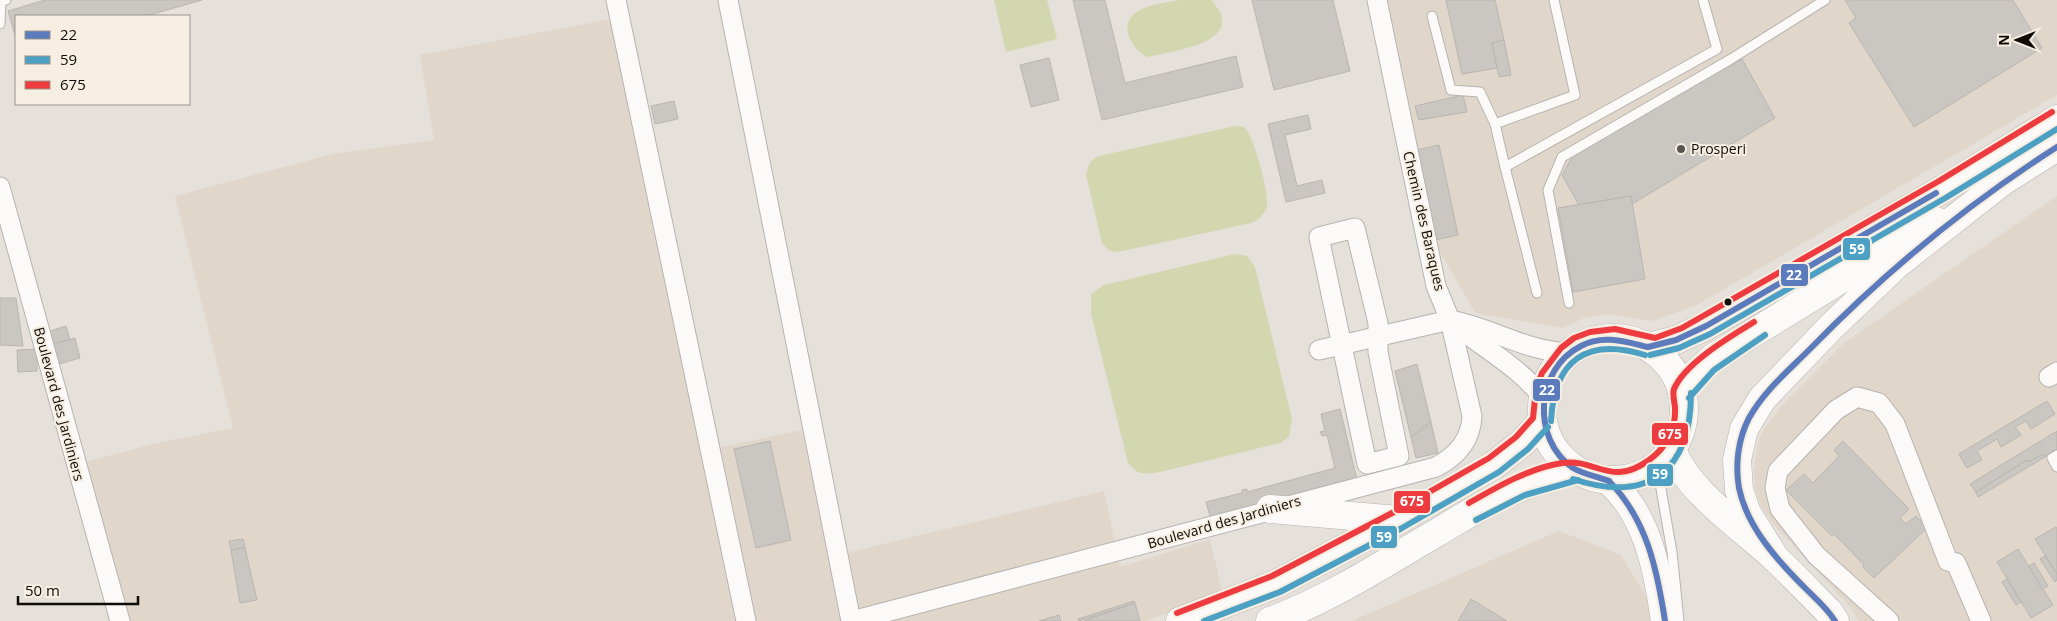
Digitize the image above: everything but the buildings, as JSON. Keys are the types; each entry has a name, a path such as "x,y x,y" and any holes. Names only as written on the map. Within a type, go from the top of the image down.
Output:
{"main road":[{"path":"1648,347 1676,340 1706,326 1943,189 2057,119"},
{"path":"1682,393 1697,372 1714,357 2057,147"},
{"path":"1775,558 1747,513 1739,490 1737,460 1744,428 1757,406 1870,288 1896,265 2003,181"},
{"path":"1180,621 1276,584 1398,520 1494,465 1522,443 1542,409 1552,373 1568,353 1580,345 1607,338 1635,341 1648,347 1663,359 1675,374 1682,393 1684,412 1681,432 1665,458 1643,475 1626,480 1609,481 1592,478 1576,471 1560,458 1548,441 1542,409"},
{"path":"1665,458 1675,459 1691,481 1775,558 1829,612 1835,621"},
{"path":"1270,621 1332,595 1489,501 1528,484 1559,474 1576,471"},
{"path":"1609,481 1622,492 1649,545 1660,587 1665,621"},
{"path":"1270,509 1398,520"}],"street":[{"path":"616,0 746,621"},
{"path":"728,0 851,621"},
{"name":"Chemin des Baraques","path":"1377,0 1436,286 1450,320"},
{"name":"Boulevard des Jardiniers","path":"0,187 120,621"},
{"path":"1355,228 1380,336 1378,352 1399,456 1367,464 1343,358 1343,345 1319,237 1355,228"},
{"path":"1450,320 1469,337 1504,361 1532,384 1542,409"},
{"path":"1319,350 1450,320 1471,324 1515,343 1544,352 1568,353"},
{"name":"Boulevard des Jardiniers","path":"851,621 1148,544 1270,509 1436,467 1449,460 1459,451 1472,427 1472,416 1450,320"},
{"path":"1889,621 1816,555 1780,509 1775,488 1778,471 1836,410 1857,398 1879,404 1895,424 1948,561 1956,563 1981,621"}],"lane":[{"path":"0,24 1,1 6,0"},
{"path":"1495,124 1575,95 1554,0"},
{"path":"1505,167 1717,49 1703,0"},
{"path":"1569,303 1548,190 1562,157 1730,59 1825,0"},
{"path":"1432,16 1451,90 1480,92 1495,124 1537,293"},
{"path":"2057,455 2052,458 2057,467"},
{"path":"1665,458 1679,621"}],"shaded area":[{"path":"1385,0 2057,0 2057,95 1697,305 1652,321 1608,314 1584,318 1563,328 1475,313 1439,250"},
{"path":"612,19 703,451 802,430 829,557 1104,491 1120,567 1210,539 1223,595 1145,621 124,621 82,463 153,444 233,428 175,196 333,154 434,140 420,55"},
{"path":"2057,196 2057,621 1859,621 1851,608 1774,525 1761,506 1755,488 1754,469 1758,442 1764,428 1786,401 1844,343"},
{"path":"1559,531 1621,555 1652,606 1652,621 1352,621"}],"green space":[{"path":"994,0 1047,0 1057,39 1006,52"},
{"path":"1179,0 1211,0 1221,14 1222,26 1215,35 1204,42 1148,57 1136,48 1132,42 1127,29 1128,23 1138,11 1158,4"},
{"path":"1235,126 1244,127 1248,132 1260,165 1267,199 1265,212 1261,216 1251,223 1118,252 1109,251 1102,243 1086,175 1089,165 1093,160 1103,155"},
{"path":"1235,254 1247,256 1255,267 1292,419 1289,437 1280,443 1160,472 1138,472 1128,463 1091,314 1091,294 1104,285"}],"transit line":[{"name":"675","path":"1177,613 1272,576 1394,512 1489,458 1516,437 1533,418 1536,389 1542,373 1561,348 1574,338 1590,332 1615,329 1655,338 1682,328 1939,181 2052,112"},
{"name":"59","path":"1650,355 1679,348 1710,334 1947,197 2057,129"},
{"name":"22","path":"1835,621 1825,607 1794,577 1764,542 1749,516 1739,488 1737,470 1738,452 1745,426 1755,408 1777,382 1896,267 1990,192 2057,147"},
{"name":"22","path":"1648,347 1676,340 1706,326 1936,193"},
{"name":"675","path":"1469,503 1514,479 1550,465 1562,463 1585,464 1604,470 1624,472 1636,468 1649,460 1665,444 1672,431 1675,416 1673,391 1680,379 1698,360 1754,322"},
{"name":"59","path":"1689,398 1714,370 1765,335"},
{"name":"22","path":"1609,481 1573,468 1559,455 1550,440 1545,423 1544,405 1547,387 1554,371 1566,357 1589,342 1614,340 1648,347"},
{"name":"59","path":"1551,421 1559,382 1577,358 1591,352 1606,349 1624,350 1645,355"},
{"name":"59","path":"1573,479 1600,486 1623,487 1643,483 1660,475 1673,461 1683,443 1689,420 1691,393"},
{"name":"59","path":"1204,621 1280,592 1402,528 1499,472 1528,449 1548,427"},
{"name":"59","path":"1476,520 1525,495 1578,480"},
{"name":"22","path":"1609,481 1633,512 1648,546 1654,564 1665,621"}],"place":[{"name":"Prosperi","path":"1681,149"}]}
